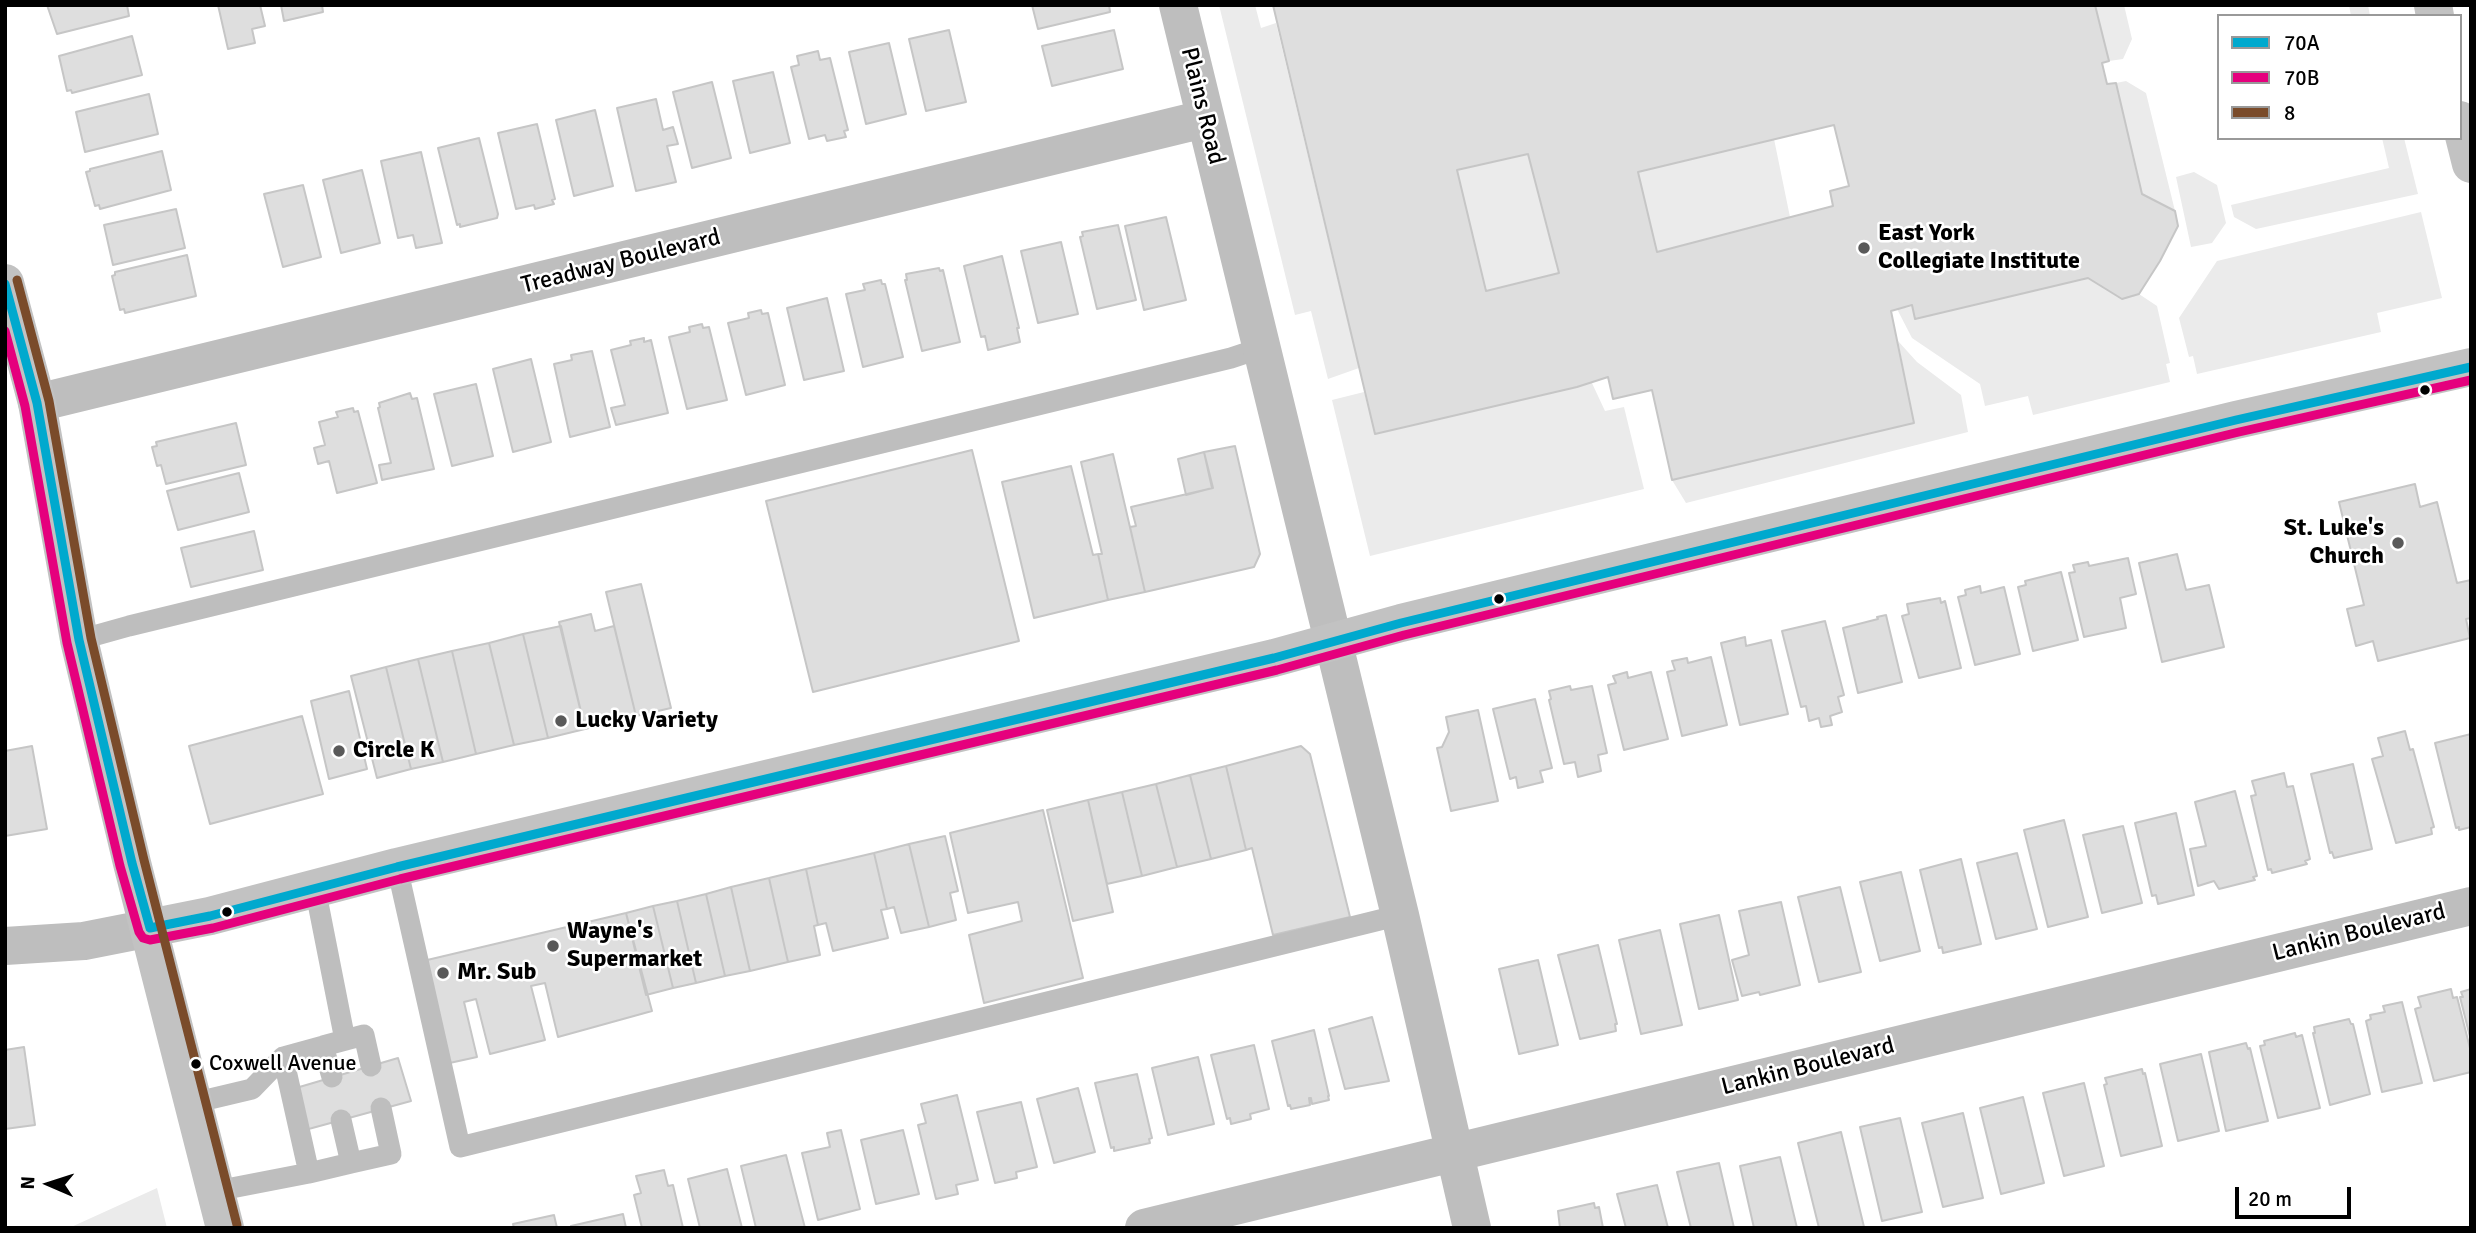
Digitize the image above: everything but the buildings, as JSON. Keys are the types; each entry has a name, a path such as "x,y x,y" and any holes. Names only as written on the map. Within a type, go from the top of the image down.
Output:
{"main road":[{"path":"2462,128 2471,164"},
{"path":"5,283 37,403 79,640 225,1228"},
{"path":"150,928 1334,642 1428,616 2222,423 2471,367"}],"street":[{"name":"Plains Road","path":"1178,5 1400,915 1472,1228"},
{"name":"Treadway Boulevard","path":"37,403 1204,119"},
{"name":"Lankin Boulevard","path":"1144,1228 2471,906"},
{"path":"5,946 84,941 150,928"}],"lane":[{"path":"79,640 1218,361 1261,348"},
{"path":"397,867 460,1147 1400,915"},
{"path":"315,888 345,1040"},
{"path":"193,1103 252,1088 283,1057 365,1035 371,1066"},
{"path":"323,1046 332,1077"},
{"path":"283,1057 309,1173"},
{"path":"216,1191 391,1154 381,1108"},
{"path":"341,1120 351,1163"}],"shaded area":[{"path":"1219,5 1255,5 1261,28 1276,23 1359,368 1328,379 1311,311 1295,315"},
{"path":"2095,5 2124,5 2132,39 2123,59 2109,61"},
{"path":"2349,5 2368,5 2370,14 2351,14"},
{"path":"2126,81 2146,93 2175,211 2142,194 2116,83"},
{"path":"1628,130 1774,139 1790,217 1657,252"},
{"path":"2382,140 2404,140 2418,194 2256,229 2234,217 2231,205 2389,168"},
{"path":"1528,154 1559,273 1486,291 1457,170"},
{"path":"2194,172 2217,185 2226,223 2212,243 2191,247 2176,177"},
{"path":"2421,212 2442,298 2377,313 2381,332 2197,374 2193,356 2189,357 2179,318 2217,261"},
{"path":"2088,278 2122,299 2139,294 2157,306 2170,363 2166,364 2170,382 2033,415 2028,396 1985,406 1980,384 1912,338 1897,309"},
{"path":"1898,341 1917,362 1961,395 1968,432 1686,503 1672,480 1914,423"},
{"path":"1591,381 1605,411 1624,407 1644,489 1370,556 1332,400 1364,392 1375,433"},
{"path":"157,1188 167,1228 69,1228"}],"transit line":[{"name":"8","path":"17,280 49,401 91,638 144,860 237,1225"},
{"name":"70A","path":"5,284 37,403 79,640 150,928"},
{"name":"70B","path":"5,331 25,406 67,643 120,866 139,932 143,938 150,940 213,928 400,879 1277,670 1404,635 2239,432 2471,380"},
{"name":"70A","path":"150,928 210,916 397,867 1274,658 1401,623 2236,420 2471,367"}],"place":[{"name":"East York Collegiate Institute","path":"1864,248"},
{"name":"St. Luke's Church","path":"2398,543"},
{"name":"Lucky Variety","path":"561,721"},
{"name":"Circle K","path":"339,751"},
{"name":"Wayne's Supermarket","path":"553,946"},
{"name":"Mr. Sub","path":"443,973"},
{"name":"Coxwell Avenue","path":"196,1064"}]}
